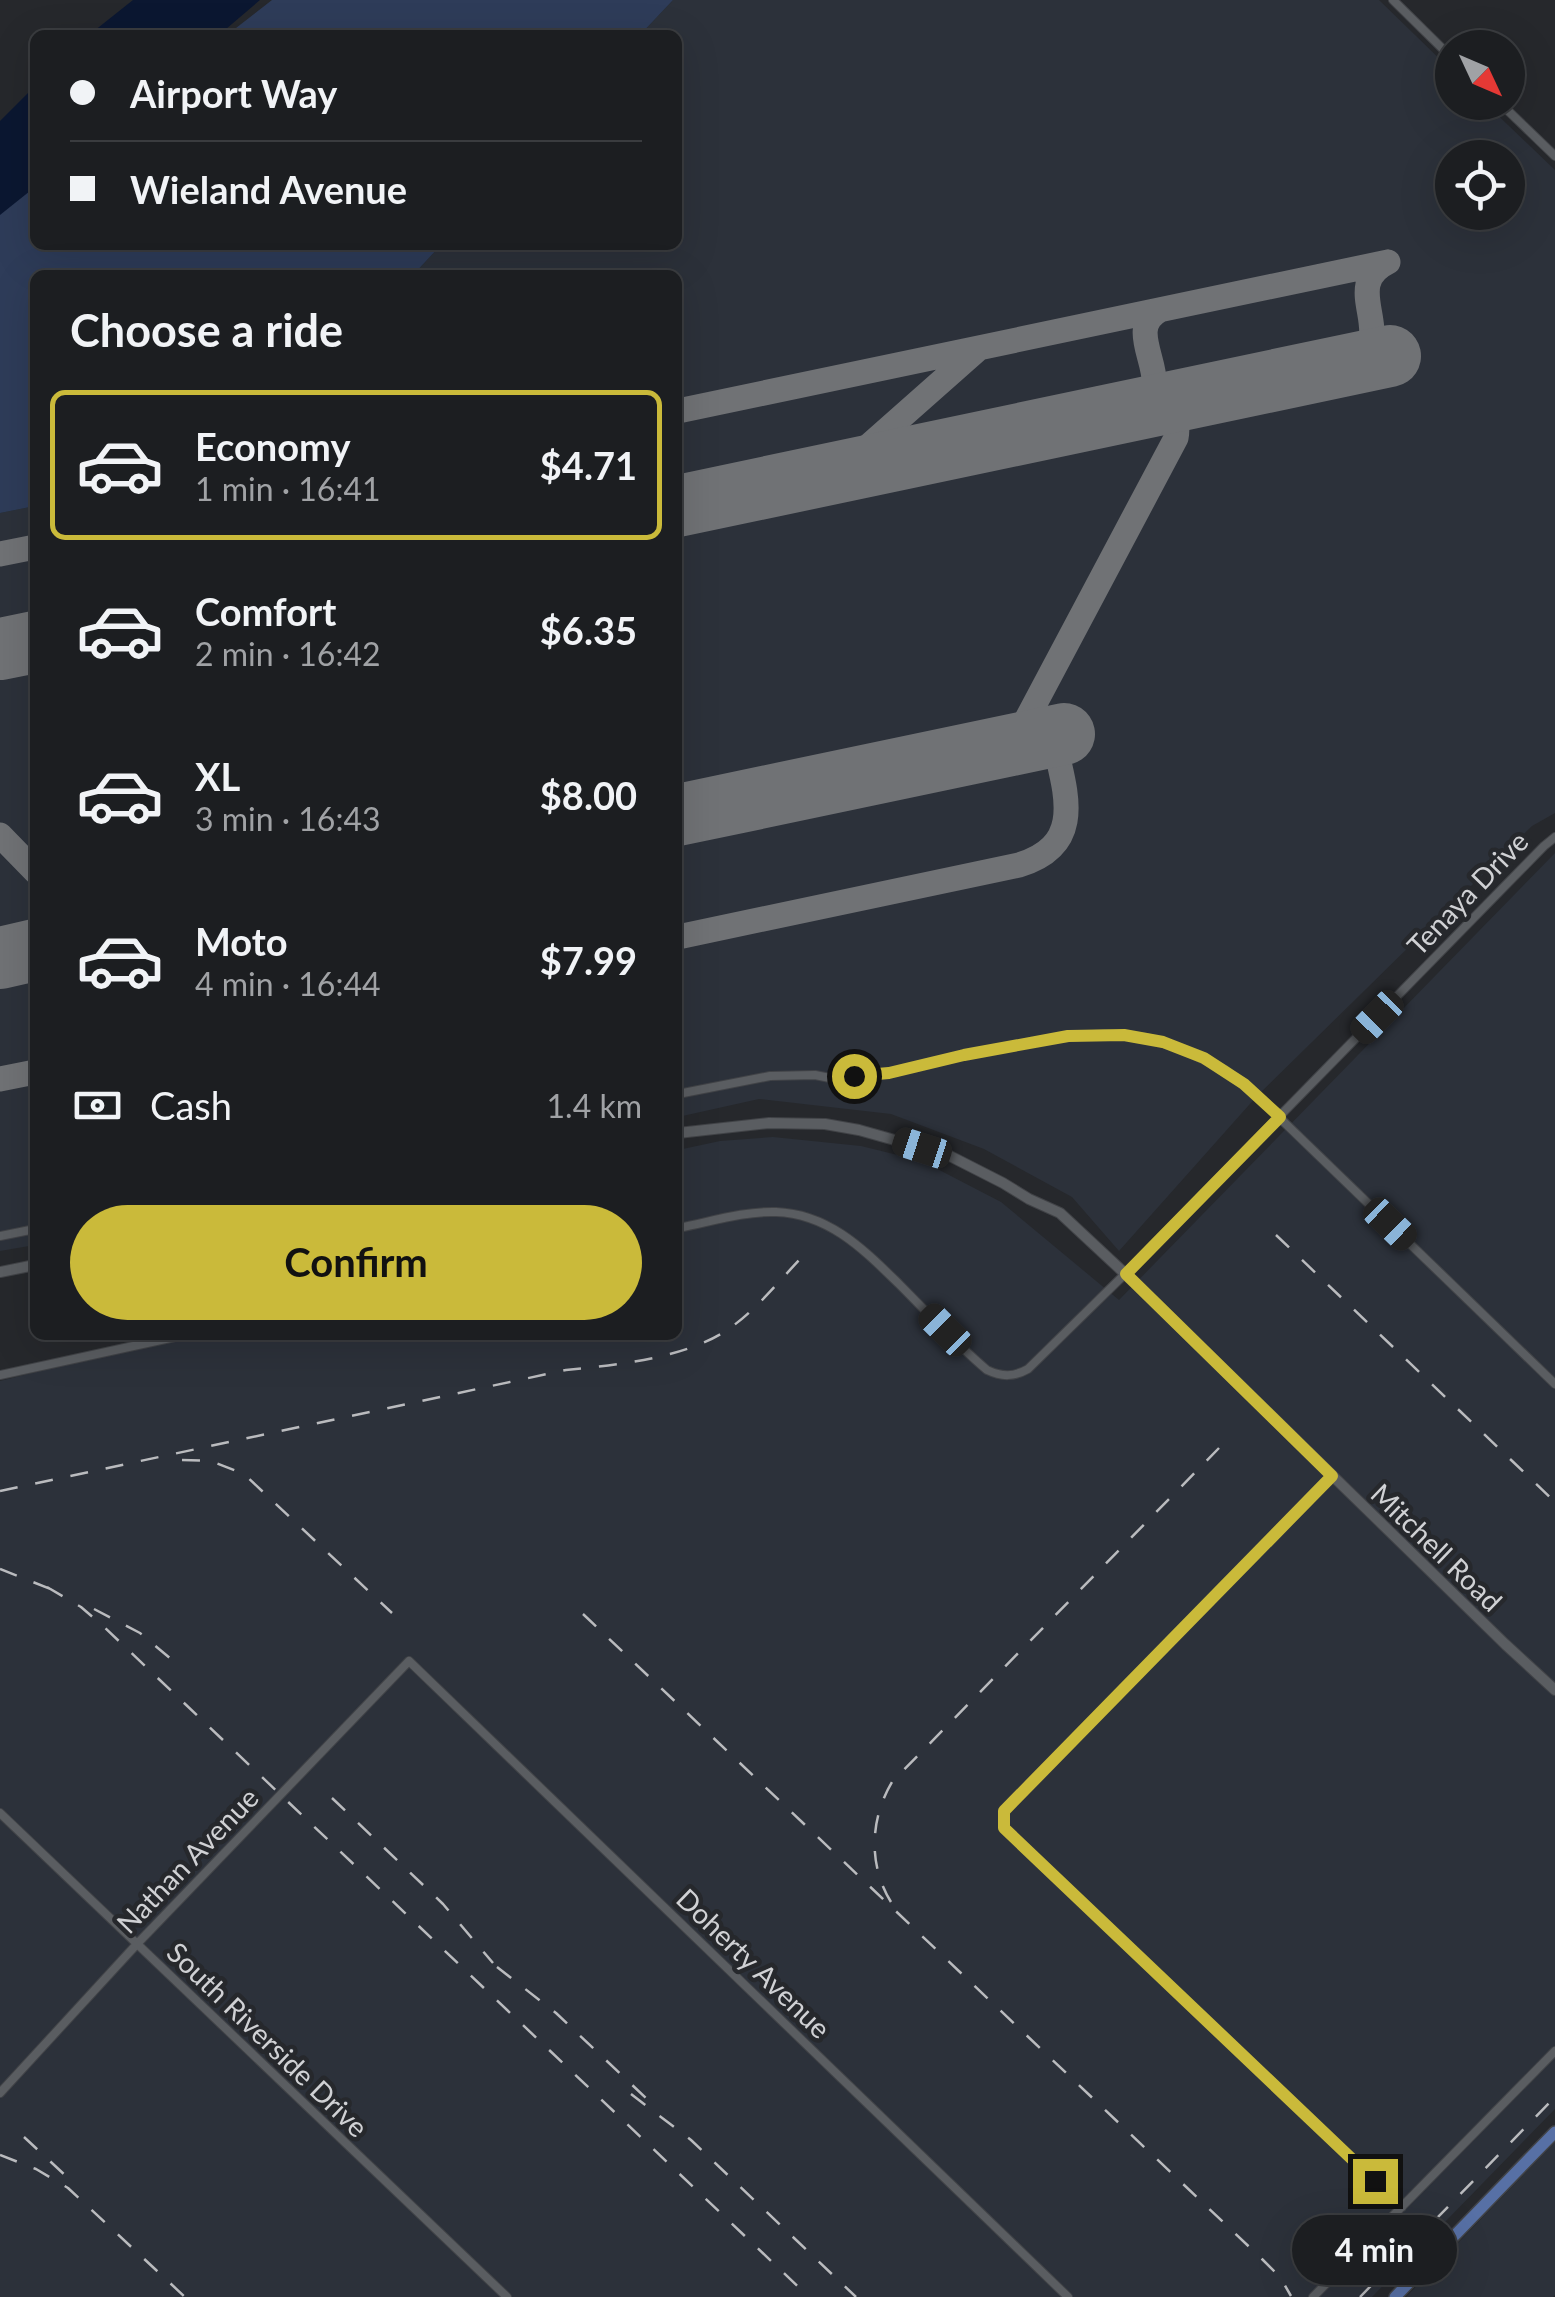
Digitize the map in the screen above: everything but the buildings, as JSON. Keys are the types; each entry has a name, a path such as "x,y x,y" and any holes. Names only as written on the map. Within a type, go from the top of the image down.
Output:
{"main road":[{"name":"Mitchell Road","path":"682,1133 751,1124 825,1124 890,1137 948,1155 1060,1213 1555,1690"},
{"path":"0,1272 30,1266"},
{"path":"1395,2297 1555,2132"}],"street":[{"path":"1393,0 1435,41"},
{"path":"1518,120 1555,156"},
{"name":"Tenaya Drive","path":"682,1227 771,1212 798,1215 828,1225 859,1245 987,1370 1004,1376 1020,1374 1126,1274 1555,838"},
{"path":"682,1093 770,1076 815,1075 835,1079 889,1073 1068,1036 1148,1038 1182,1048 1244,1084 1555,1384"},
{"path":"0,1236 30,1229"},
{"path":"0,1375 161,1340"},
{"path":"1332,1476 1004,1811 1004,1828 1402,2207"},
{"name":"Nathan Avenue","path":"0,2094 136,1945 409,1660"},
{"name":"Doherty Avenue","path":"409,1660 1068,2297"},
{"name":"South Riverside Drive","path":"0,1813 506,2297"},
{"path":"1312,2297 1555,2051"}],"shaded area":[{"path":"133,0 260,0 225,30 95,30"},
{"path":"272,0 673,0 645,30 233,30"},
{"path":"673,0 1379,0 1435,54 1435,120 1503,120 1524,140 1435,140 1435,230 1525,230 1525,141 1555,170 1555,813 1532,826 1257,1096 1119,1251 1072,1197 984,1149 891,1114 759,1099 682,1116 682,270 418,270 436,250 682,250 682,30 645,30"},
{"path":"30,91 30,191 0,215 0,121"},
{"path":"30,189 30,250 436,250 418,270 30,270 30,507 0,513 0,212"},
{"path":"30,507 30,1246 0,1251 0,513"},
{"path":"1555,853 1555,2109 1372,2297 0,2297 0,1381 164,1340 682,1340 682,1149 720,1141 773,1137 861,1146 922,1161 1001,1202 1119,1300"},
{"path":"1555,2142 1555,2295 1406,2297"}],"taxiway":[{"path":"1347,365 1363,354 1371,342 1368,285 1374,273 1388,262"},
{"path":"682,410 1388,262"},
{"path":"1140,409 1151,398 1154,385 1145,331 1149,319 1160,310"},
{"path":"828,475 847,465 977,350"},
{"path":"1013,745 1176,438 1173,416 1156,409 1140,409"},
{"path":"0,554 30,548"},
{"path":"682,936 1019,865 1041,856 1055,843 1066,813 1053,736"},
{"path":"0,835 30,866"},
{"path":"0,1079 30,1073"}],"runway":[{"path":"682,505 1390,356"},
{"path":"0,649 30,643"},
{"path":"682,814 1064,734"},
{"path":"0,958 30,951"}],"railway":[{"path":"1276,1235 1555,1502"},
{"path":"0,1491 566,1370 629,1362 694,1347 730,1328 759,1304 802,1257"},
{"path":"891,1902 878,1873 875,1842 879,1811 892,1782 1219,1448"},
{"path":"182,1460 211,1461 244,1474 392,1613"},
{"path":"0,1569 58,1592"},
{"path":"47,1587 102,1625 809,2297"},
{"path":"94,1609 140,1633 177,1664"},
{"path":"583,1614 1262,2259 1280,2277 1291,2296"},
{"path":"332,1798 443,1904 493,1963"},
{"path":"497,1967 556,2013 647,2099"},
{"path":"631,2094 691,2140 856,2297"},
{"path":"1360,2297 1555,2097"},
{"path":"24,2137 67,2177"},
{"path":"0,2155 36,2169 68,2188 185,2297"}],"route":[{"path":"854,1076 889,1073 1068,1036 1124,1035 1163,1042 1204,1058 1244,1084 1280,1117 1126,1274 1332,1476 1004,1811 1004,1828 1375,2181"}]}
